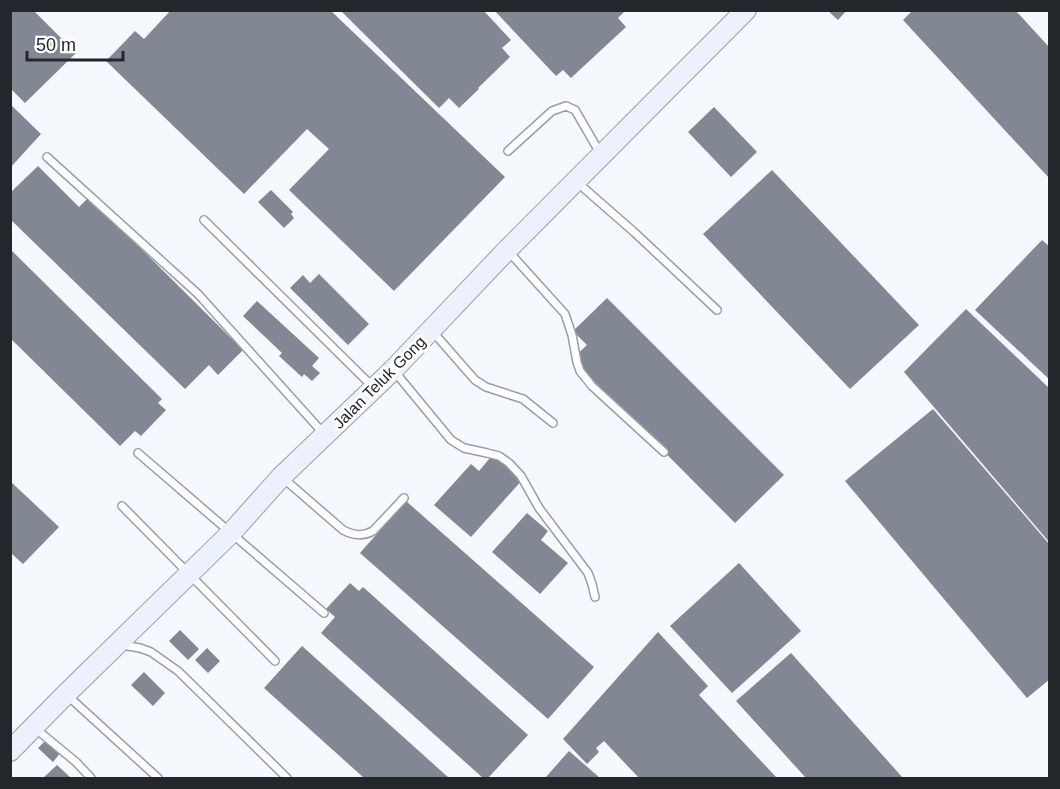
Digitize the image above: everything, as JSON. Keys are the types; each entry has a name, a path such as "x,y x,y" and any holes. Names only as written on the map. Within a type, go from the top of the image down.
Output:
{"street":[{"name":"Jalan Teluk Gong","path":"10,751 231,533 281,477 393,370 507,250 746,10"}],"lane":[{"path":"508,151 552,111 566,106 575,110 602,155"},
{"path":"47,157 198,294 325,436"},
{"path":"576,181 717,310"},
{"path":"204,220 375,388"},
{"path":"507,250 565,314 577,362 583,375 664,452"},
{"path":"431,330 475,380 486,387 523,399 553,423"},
{"path":"393,370 451,440 471,450 499,456 521,476 539,508 588,573 595,597"},
{"path":"138,453 324,613"},
{"path":"281,477 343,530 351,534 367,534 373,531 404,498"},
{"path":"122,506 275,661"},
{"path":"117,644 151,652 178,671 287,778"},
{"path":"66,694 158,778"},
{"path":"34,728 76,762 91,778"}],"building":[{"path":"10,10 33,10 76,53 25,103 10,88"},
{"path":"171,10 330,10 505,177 394,291 289,190 329,149 307,129 244,194 106,61 135,31 144,39"},
{"path":"340,10 483,10 511,40 502,48 510,57 459,108 449,98 439,108"},
{"path":"494,10 626,10 618,18 626,27 571,78 563,70 556,76"},
{"path":"827,10 847,10 838,20"},
{"path":"913,10 1015,10 1050,48 1050,179 903,20"},
{"path":"10,104 41,134 10,168"},
{"path":"714,107 757,152 731,177 688,132"},
{"path":"38,166 79,207 89,197 243,350 218,375 209,365 185,389 10,219 10,193"},
{"path":"772,170 919,325 850,389 703,234"},
{"path":"271,190 293,212 291,214 294,218 284,228 258,202"},
{"path":"1042,240 1050,247 1050,380 975,310"},
{"path":"10,249 162,399 158,403 166,410 141,436 135,431 120,446 10,338"},
{"path":"319,274 369,324 348,345 290,288 303,275 310,283"},
{"path":"607,298 784,475 735,523 572,359 587,345 573,331"},
{"path":"257,301 319,358 312,366 320,373 312,381 304,374 302,377 279,356 282,353 243,316"},
{"path":"966,309 1050,389 1050,543 904,372"},
{"path":"933,409 1050,545 1050,679 1027,698 845,481"},
{"path":"495,452 524,478 471,537 434,505 471,464 479,471"},
{"path":"10,481 59,527 23,564 10,552"},
{"path":"406,501 594,667 548,719 360,553"},
{"path":"527,513 548,531 541,540 568,563 540,594 492,552"},
{"path":"739,563 801,631 732,693 670,626"},
{"path":"350,583 359,591 363,587 528,735 488,778 483,778 321,633 335,617 326,609"},
{"path":"180,630 199,649 188,660 169,641"},
{"path":"658,632 708,686 699,695 777,778 639,778 604,741 596,748 599,752 587,764 563,739"},
{"path":"302,646 449,778 364,778 264,688"},
{"path":"207,648 220,661 208,673 195,660"},
{"path":"791,653 903,778 806,778 736,701"},
{"path":"144,672 165,693 153,706 131,685"},
{"path":"47,739 61,752 53,762 38,748"},
{"path":"569,751 600,778 545,778"},
{"path":"57,765 71,778 43,778"}]}
